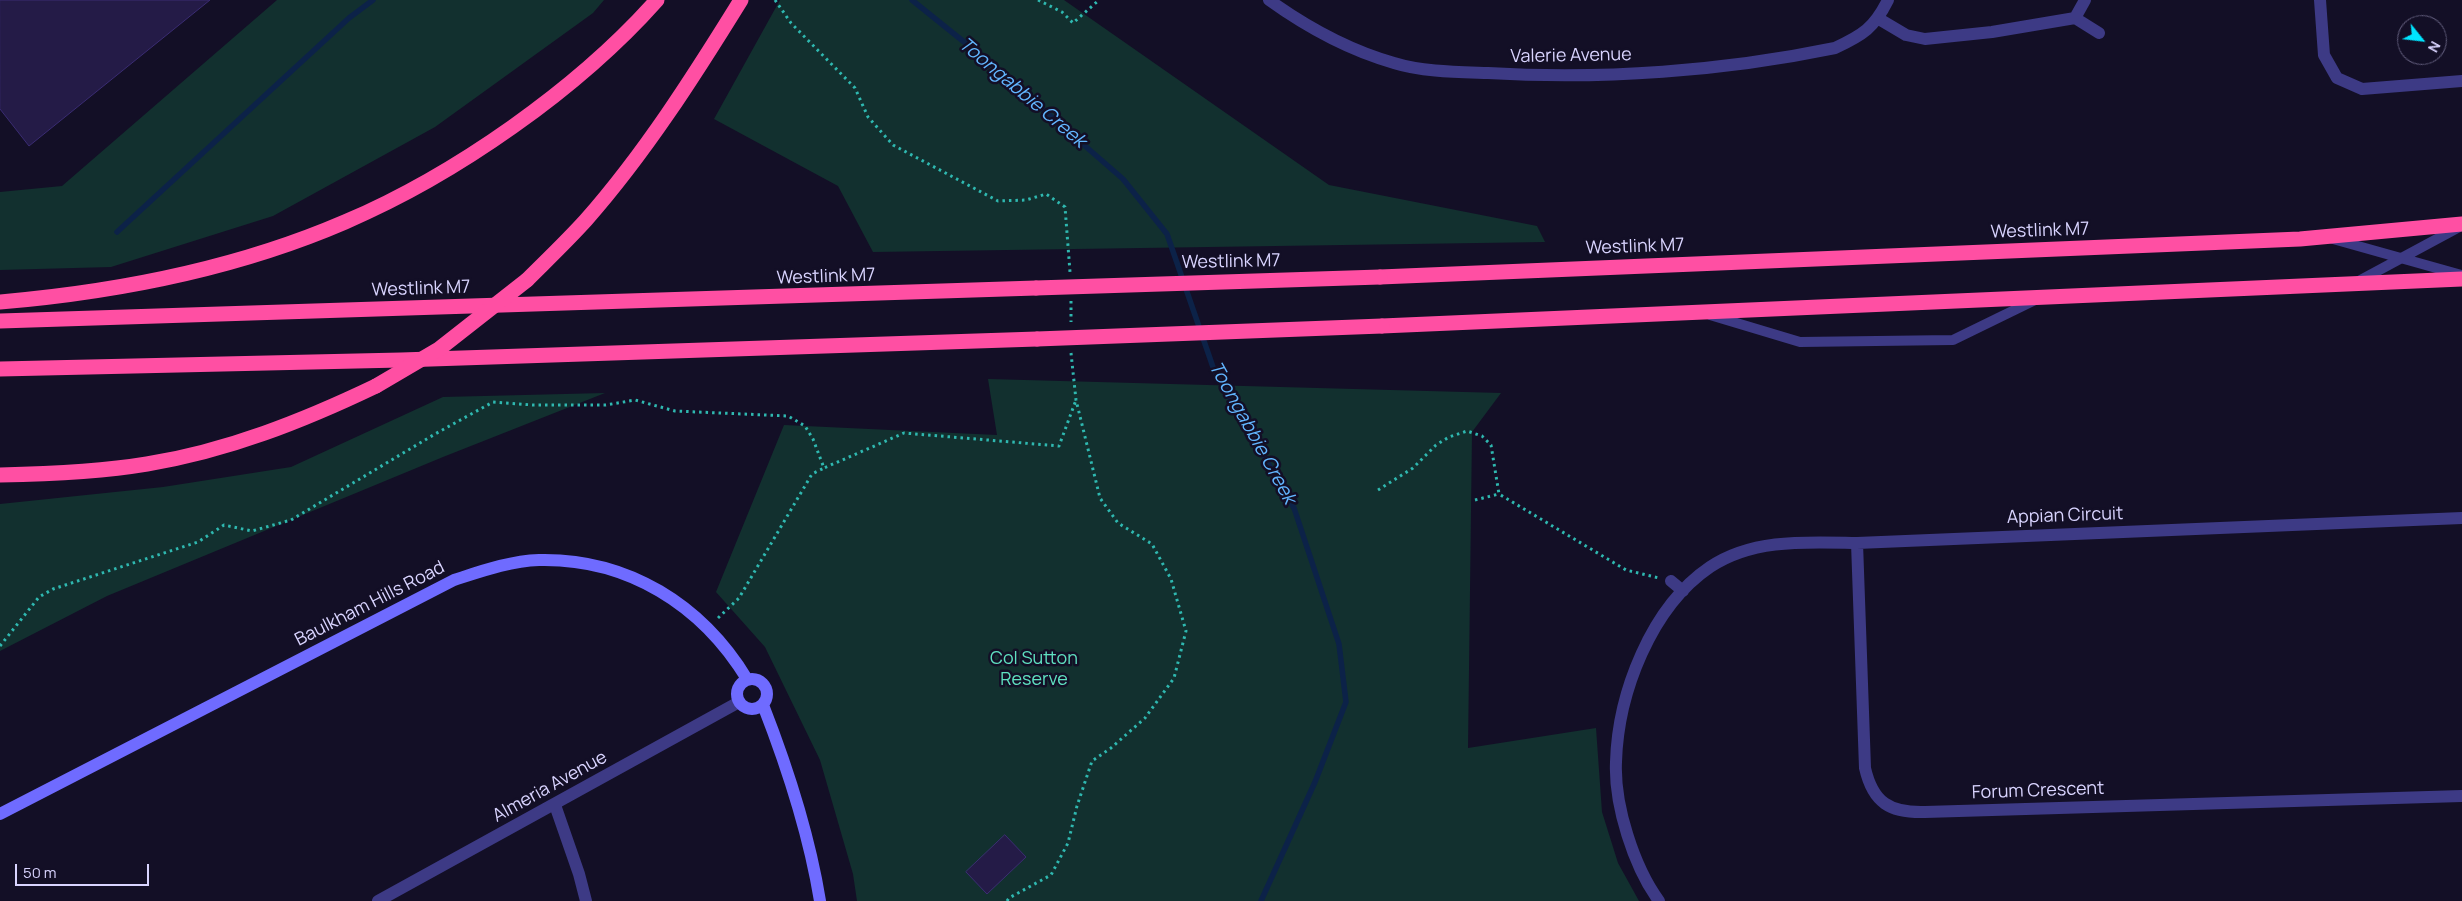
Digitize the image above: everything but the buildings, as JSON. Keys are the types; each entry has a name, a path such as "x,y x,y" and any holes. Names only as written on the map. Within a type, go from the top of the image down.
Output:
{"highway":[{"path":"0,302 68,296 130,286 240,259 285,245 346,222 439,174 522,120 587,68 657,0"},
{"path":"0,475 104,470 148,464 189,455 272,431 323,412 376,386 439,349 527,280 586,220 632,163 674,103 741,0"},
{"name":"Westlink M7","path":"0,321 1380,276 2327,237 2462,225"},
{"path":"0,369 411,360 1037,339 1382,326 2462,277"}],"street":[{"name":"Valerie Avenue","path":"1269,0 1304,25 1349,48 1395,64 1442,71 1511,75 1613,75 1658,72 1813,52 1835,48 1858,37 1878,19"},
{"path":"1888,0 1878,19 1906,35 1925,39 1992,32 2075,18 2099,33"},
{"path":"2075,18 2085,0"},
{"path":"2320,0 2324,55 2329,68 2337,78 2362,88 2462,81"},
{"name":"Appian Circuit","path":"1660,901 1634,854 1619,802 1616,763 1619,723 1630,683 1650,636 1683,591 1710,567 1750,549 1789,542 1857,543 2462,518"},
{"name":"Forum Crescent","path":"1857,543 1865,768 1869,784 1878,799 1893,809 1910,813 2462,796"},
{"name":"Baulkham Hills Road","path":"0,814 454,580 487,569 539,560 586,564 652,587 690,610 708,627 724,644 747,679"},
{"path":"1670,581 1683,591"},
{"path":"747,679 758,679 766,686 768,697 763,705 752,710 742,706 739,702 738,687 747,679"},
{"name":"Almeria Avenue","path":"378,901 739,702"},
{"path":"763,705 784,759 801,814 820,901"},
{"path":"554,805 580,874 586,901"}],"lane":[{"path":"2354,283 2400,260 2462,225"},
{"path":"2327,237 2462,277"},
{"path":"1702,312 1800,342 1953,340 2040,297"}],"path":[{"path":"775,0 791,23 855,88 868,117 893,146 998,201 1026,200 1046,194 1065,207 1070,278"},
{"path":"1038,0 1062,12 1073,23 1099,0"},
{"path":"1071,298 1071,326"},
{"path":"1007,901 1009,898 1051,875 1068,843 1077,806 1092,762 1145,718 1174,678 1186,631 1171,579 1152,544 1118,523 1100,498 1076,400 1071,363 1071,345"},
{"path":"0,646 39,597 53,588 89,575 198,542 224,524 252,531 291,520 435,434 494,402 533,405 597,405 635,400 675,411 788,416 805,426 813,439 824,468"},
{"path":"708,627 739,598 812,474 904,434 1059,446 1076,400"},
{"path":"1378,490 1413,468 1436,446 1449,437 1467,431 1482,436 1490,445 1498,494"},
{"path":"1475,500 1498,494 1626,570 1670,581"}],"green space":[{"path":"277,0 604,0 593,13 435,127 273,216 111,267 0,270 0,192 62,186"},
{"path":"780,0 1064,0 1329,185 1537,226 1545,242 873,252 838,186 714,119"},
{"name":"Col Sutton Reserve","path":"988,379 1501,393 1472,432 1468,748 1596,728 1602,812 1618,863 1639,901 857,901 853,874 820,760 765,647 716,592 784,425 997,435"},
{"path":"605,393 443,457 107,596 0,651 0,504 163,487 291,467 443,397"}],"waterway":[{"path":"117,232 349,18 373,0"},
{"name":"Toongabbie Creek","path":"912,0 984,58 1123,179 1167,234 1214,370 1294,508 1339,644 1346,702 1315,782 1261,901"}]}
